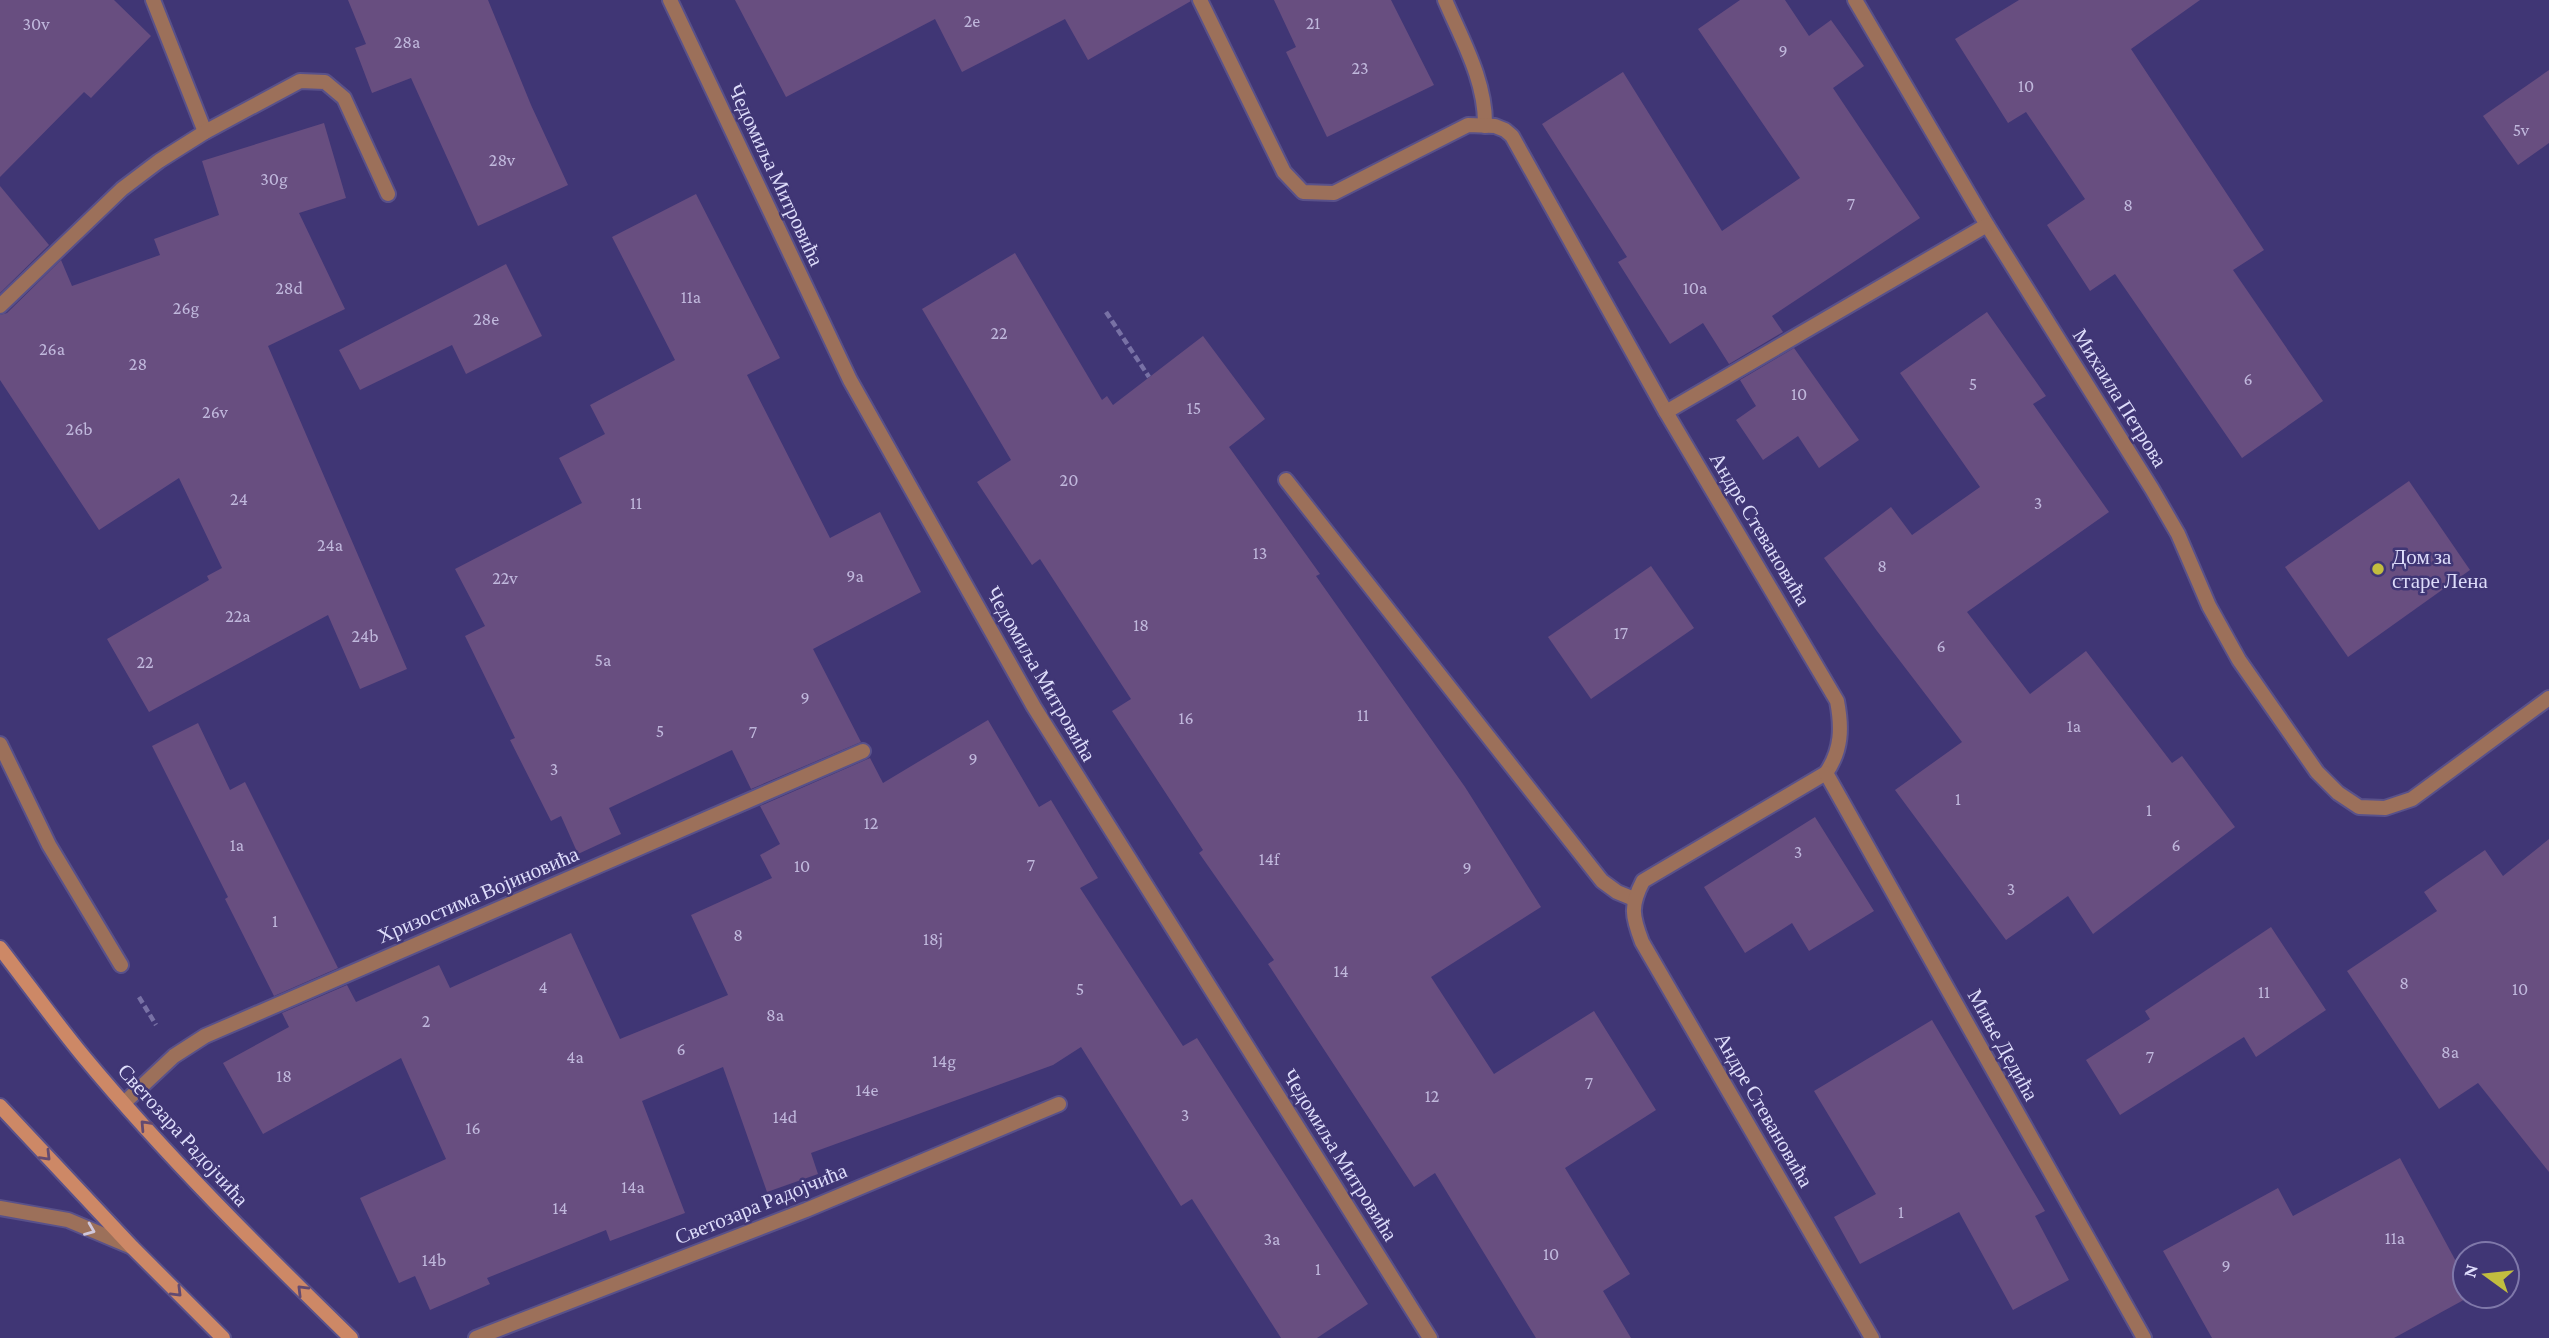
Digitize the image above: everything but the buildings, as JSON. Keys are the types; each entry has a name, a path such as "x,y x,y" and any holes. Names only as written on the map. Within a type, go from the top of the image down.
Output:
{"main road":[{"name":"Светозара Радојчића","path":"0,948 83,1056 124,1103 246,1234 351,1338"},
{"path":"0,1105 131,1247 223,1338"}],"street":[{"path":"153,0 205,132"},
{"name":"Чедомиља Митровића","path":"670,0 850,380 1034,707 1430,1338"},
{"path":"1199,0 1284,172 1303,192 1334,193 1461,127 1485,126 1486,105 1480,82 1445,0"},
{"name":"Михаила Петрова","path":"1855,0 1987,225 2152,489 2178,534 2209,606 2239,660 2317,772 2338,793 2359,807 2385,808 2412,799 2549,698"},
{"path":"0,306 122,189 159,161 205,132 300,81 325,82 344,98 388,194"},
{"name":"Андре Стевановића","path":"1485,126 1505,130 1512,136 1666,412 1838,701 1842,725 1840,744 1826,772"},
{"path":"1666,412 1987,225"},
{"path":"1286,480 1602,881 1617,892 1634,899 1643,881 1662,868 1826,772"},
{"path":"0,744 49,845 121,965"},
{"name":"Хризостима Војиновића","path":"124,1103 174,1056 205,1036 863,751"},
{"name":"Миње Дедића","path":"1826,772 2144,1338"},
{"name":"Андре Стевановића","path":"1634,899 1633,918 1642,942 1872,1338"},
{"name":"Светозара Радојчића","path":"476,1338 806,1210 1059,1104"},
{"path":"0,1208 68,1220 131,1247"}],"path":[{"path":"1107,312 1149,377"},
{"path":"121,965 174,1056"}],"place":[{"name":"Дом за старе Лена","path":"2378,569"}]}
